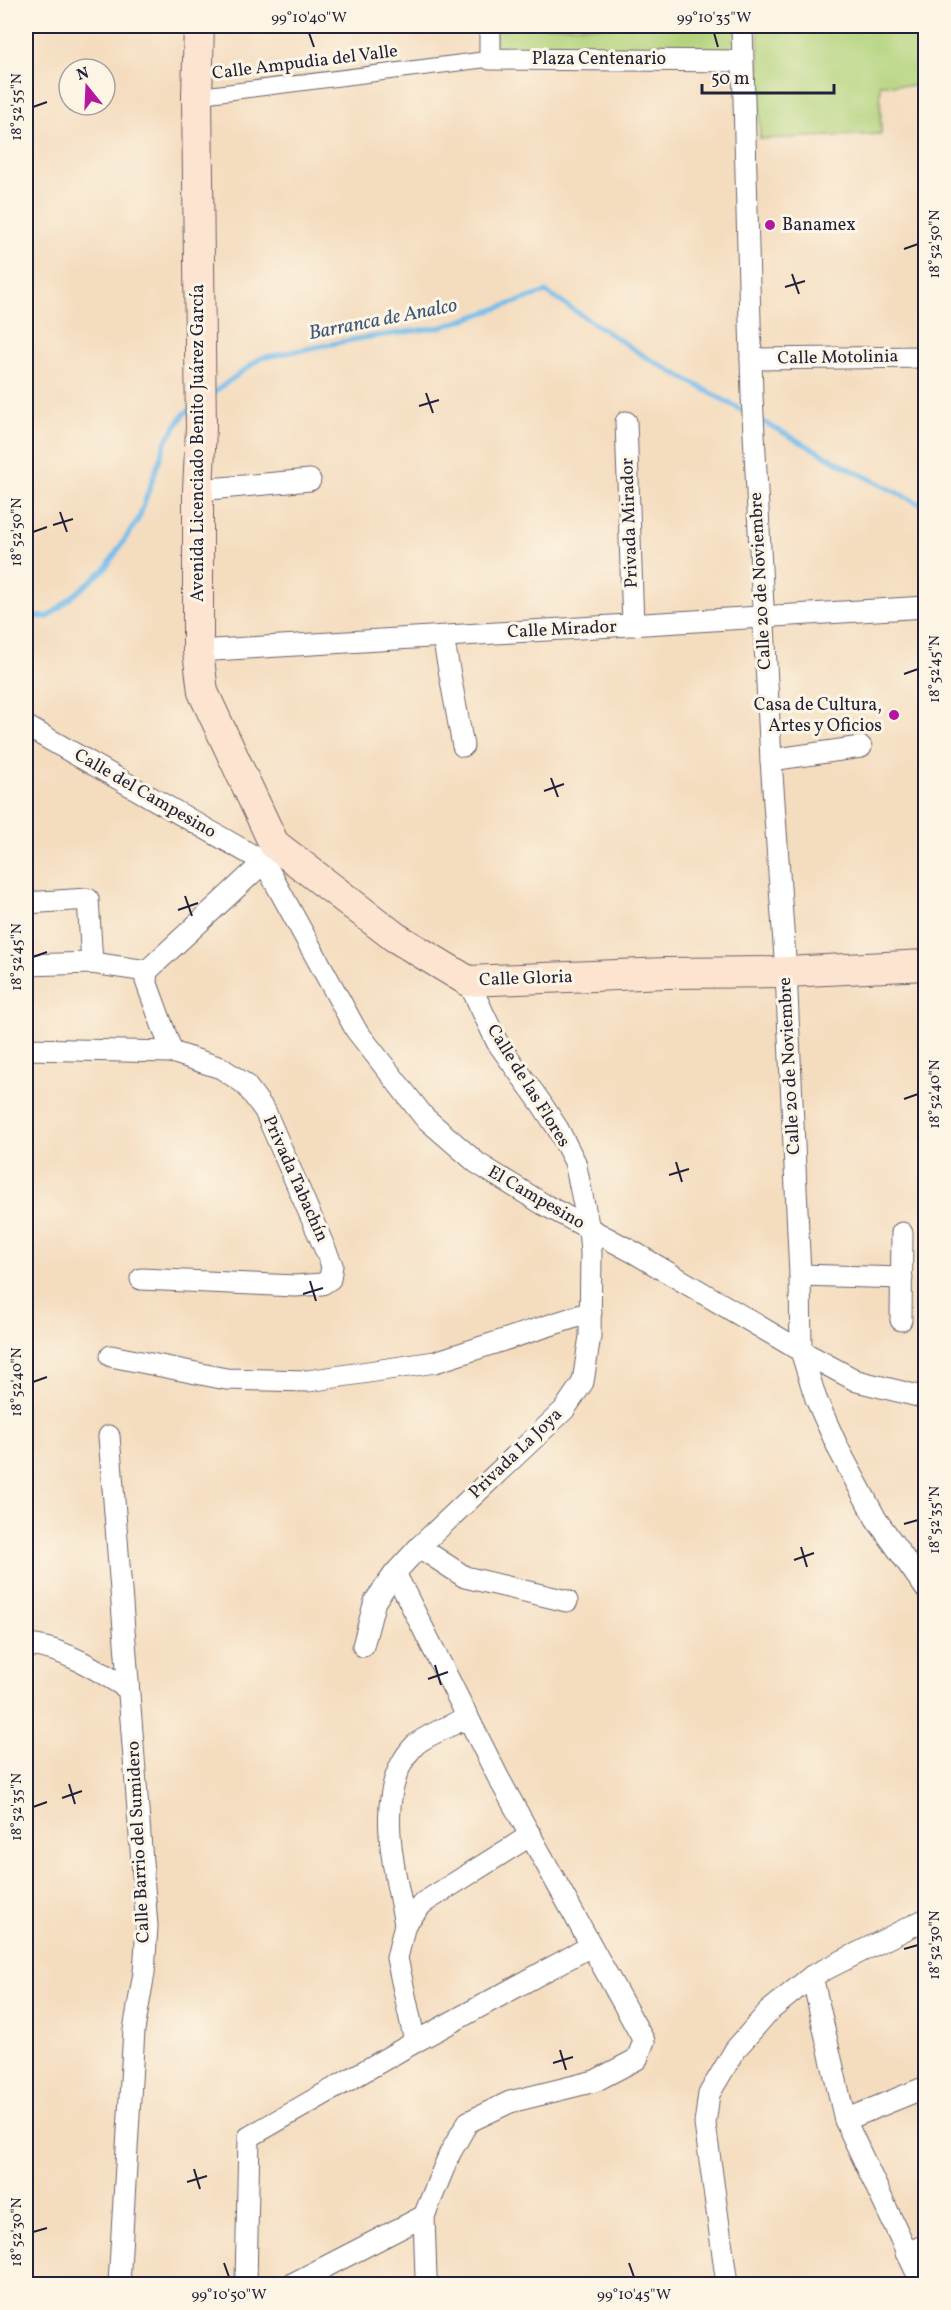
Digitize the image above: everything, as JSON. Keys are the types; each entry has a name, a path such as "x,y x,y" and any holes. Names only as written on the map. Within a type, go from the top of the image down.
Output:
{"main road":[{"name":"Avenida Licenciado Benito Juárez García","path":"199,26 198,360 201,428 198,490 198,651 203,692 269,853"},
{"name":"Calle Gloria","path":"269,853 395,937 468,981 786,972 926,965"}],"street":[{"path":"490,26 490,59"},
{"name":"Calle 20 de Noviembre","path":"741,26 751,359 771,760 786,972 800,1275 801,1351 816,1399 839,1450 876,1519 926,1589"},
{"name":"Calle Ampudia del Valle","path":"197,96 490,59"},
{"name":"Plaza Centenario","path":"490,59 742,61"},
{"name":"Calle Motolinia","path":"751,359 926,357"},
{"name":"Privada Mirador","path":"626,422 633,625"},
{"path":"198,490 310,480"},
{"name":"Calle Mirador","path":"198,651 926,607"},
{"path":"443,637 463,746"},
{"name":"Calle del Campesino","path":"26,726 269,853"},
{"path":"771,760 861,747"},
{"path":"172,1052 146,981 147,971 269,853"},
{"name":"El Campesino","path":"269,853 356,1030 424,1118 477,1163 801,1351 857,1381 926,1398"},
{"path":"26,903 88,899 92,963"},
{"path":"26,965 92,963 147,971"},
{"name":"Calle de las Flores","path":"468,981 496,1042 541,1103 575,1162 589,1229"},
{"name":"Privada Tabachín","path":"26,1049 172,1052 221,1068 245,1084 265,1111 332,1265 330,1279 322,1284 295,1286 141,1279"},
{"name":"Privada La Joya","path":"363,1646 375,1601 395,1573 419,1547 564,1410 583,1382 591,1312 589,1229"},
{"path":"901,1320 902,1233"},
{"path":"800,1275 902,1278"},
{"path":"111,1356 226,1379 308,1381 435,1362 591,1312"},
{"name":"Calle Barrio del Sumidero","path":"109,1436 147,1926 144,1973 134,2030 119,2284"},
{"path":"419,1547 465,1577 567,1601"},
{"path":"395,1573 531,1836 644,2041 637,2059 595,2081 510,2102 468,2122 450,2153 424,2216 428,2284"},
{"path":"26,1645 39,1646 93,1666 129,1689"},
{"path":"415,2042 397,1958 405,1924 390,1844 390,1797 400,1765 416,1744 468,1717"},
{"path":"405,1924 423,1903 531,1836"},
{"path":"727,2284 705,2124 709,2094 735,2050 768,2012 812,1976 926,1919"},
{"path":"246,2284 249,2137 415,2042 591,1946"},
{"path":"812,1976 844,2120 922,2284"},
{"path":"844,2120 926,2086"},
{"path":"292,2284 424,2216"},
{"path":"906,2253 926,2245"}],"green space":[{"path":"494,26 739,26 738,56 494,52"},
{"path":"758,26 925,26 925,87 880,84 881,134 760,139"}],"waterway":[{"name":"Barranca de Analco","path":"210,395 261,358 357,339 442,327 546,292 644,356 747,413"},
{"name":"Barranca de Analco","path":"26,616 48,617 105,569 139,518 166,441 184,414 191,409"},
{"name":"Barranca de Analco","path":"758,419 926,507"}],"place":[{"name":"Banamex","path":"770,225"},
{"name":"Casa de Cultura, Artes y Oficios","path":"894,715"}]}
